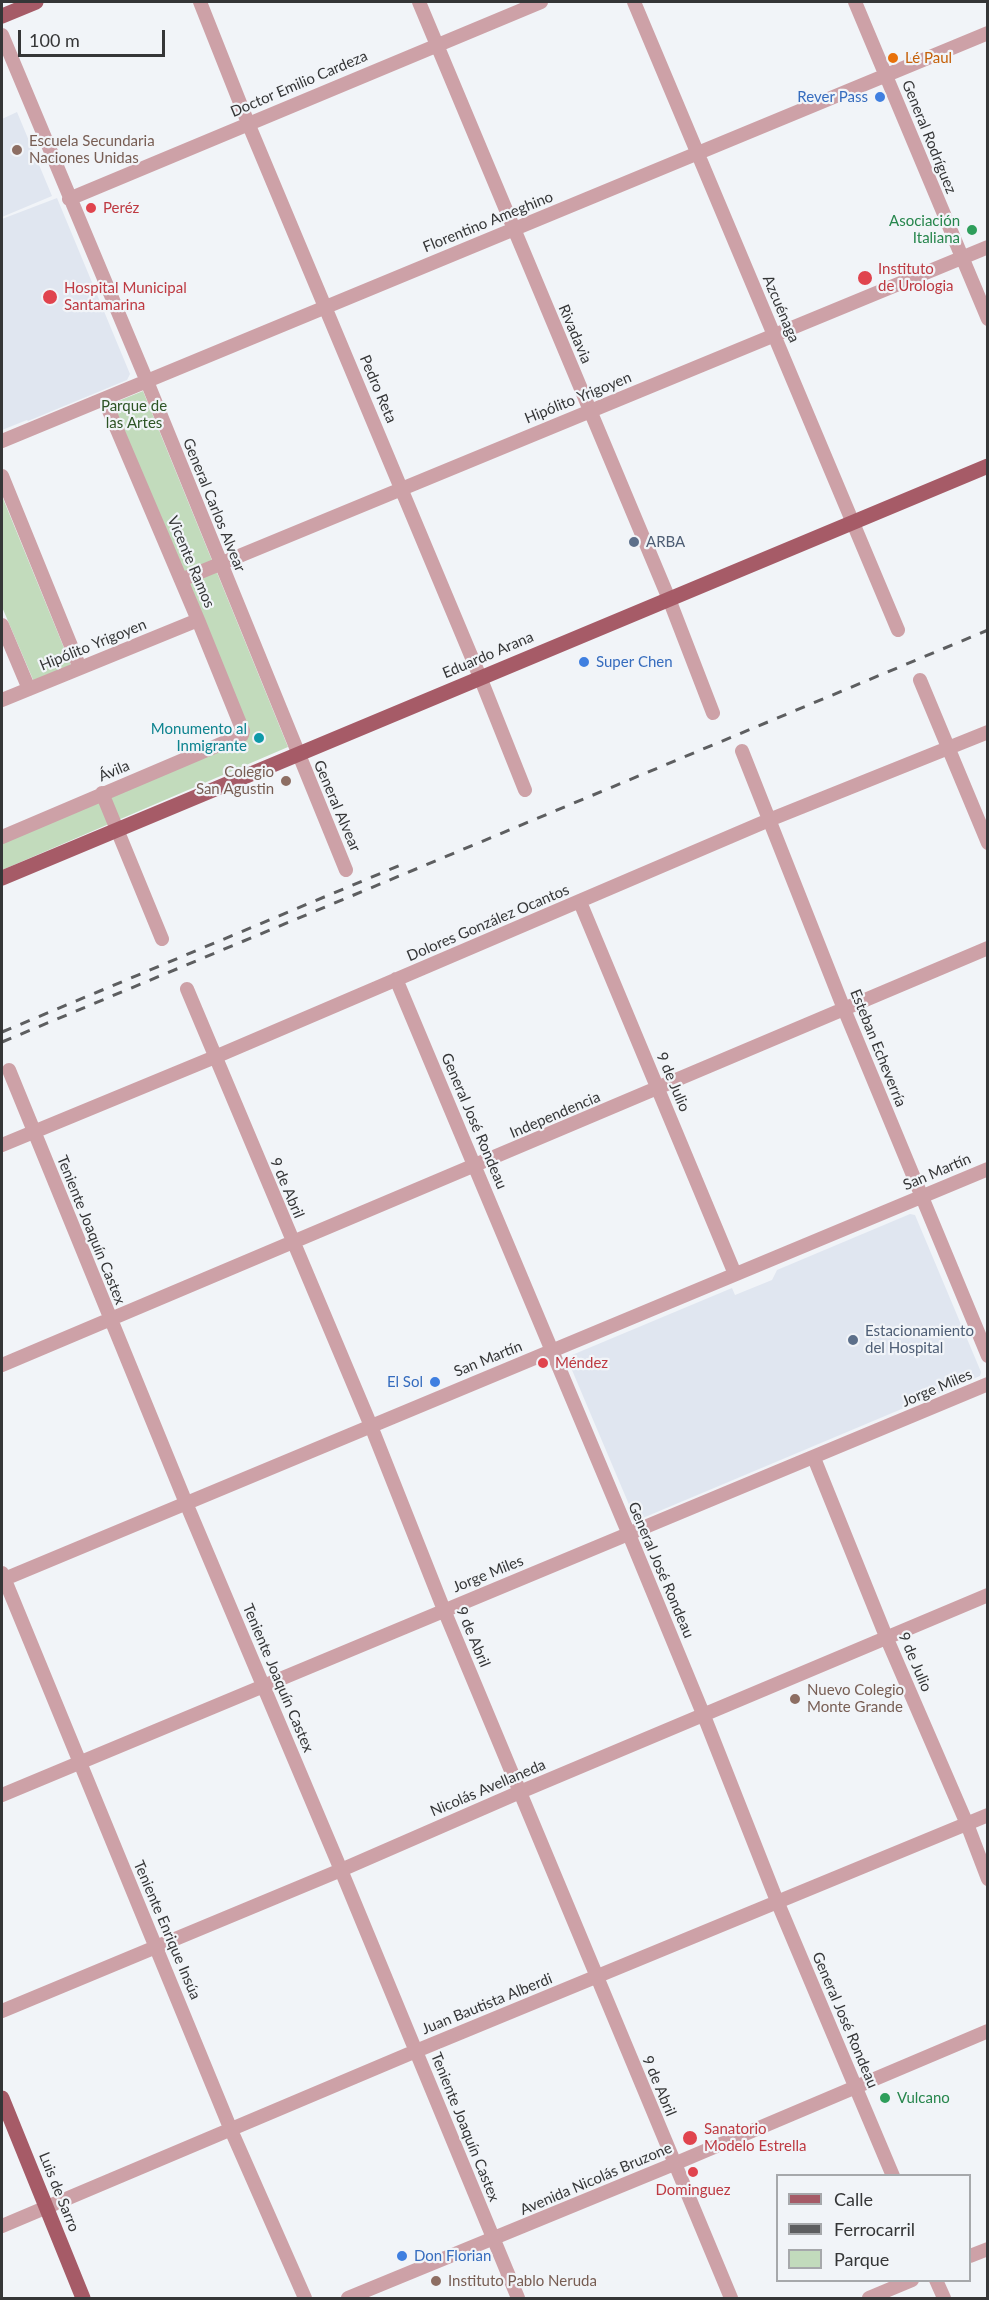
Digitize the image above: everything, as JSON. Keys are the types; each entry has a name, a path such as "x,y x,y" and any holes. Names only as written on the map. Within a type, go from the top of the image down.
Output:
{"main road":[{"path":"2,16 36,2"},
{"name":"Eduardo Arana","path":"2,878 987,466"},
{"name":"Luis de Sarro","path":"3,2108 83,2298"}],"street":[{"name":"Pedro Reta","path":"200,2 525,790"},
{"name":"Rivadavia","path":"419,2 669,600 713,713"},
{"name":"Doctor Emilio Cardeza","path":"69,199 542,2"},
{"name":"Azcuénaga","path":"634,2 898,630"},
{"name":"General Rodríguez","path":"855,2 987,319"},
{"name":"Florentino Ameghino","path":"2,441 146,379 987,33"},
{"name":"General Carlos Alvear","path":"2,35 146,379 298,754"},
{"name":"Hipólito Yrigoyen","path":"181,580 987,247"},
{"name":"Vicente Ramos","path":"104,399 243,731 239,737"},
{"path":"2,476 80,668"},
{"name":"Hipólito Yrigoyen","path":"2,700 198,620"},
{"path":"2,625 29,689"},
{"path":"920,680 987,843"},
{"name":"Dolores González Ocantos","path":"2,1145 580,903 769,820 987,732"},
{"name":"Ávila","path":"2,837 239,737"},
{"name":"Esteban Echeverría","path":"742,751 844,1008 987,1356"},
{"name":"General Alvear","path":"298,754 346,870"},
{"path":"102,793 162,939"},
{"name":"9 de Julio","path":"580,903 735,1274"},
{"name":"Independencia","path":"2,1365 987,948"},
{"name":"General José Rondeau","path":"396,979 476,1166 704,1716 777,1901 893,2174"},
{"name":"9 de Abril","path":"187,989 292,1243 371,1425 444,1610 730,2298"},
{"name":"Teniente Joaquín Castex","path":"9,1070 110,1320 518,2298"},
{"name":"San Martín","path":"2,1578 987,1169"},
{"name":"Jorge Miles","path":"2,1795 987,1384"},
{"name":"9 de Julio","path":"814,1458 887,1639 967,1824 987,1879"},
{"name":"Teniente Enrique Insúa","path":"2,1578 157,1946 231,2130 305,2298"},
{"name":"Nicolás Avellaneda","path":"2,2011 341,1870 987,1595"},
{"name":"Juan Bautista Alberdi","path":"2,2226 416,2051 987,1815"},
{"name":"Avenida Nicolás Bruzone","path":"348,2298 493,2240 987,2031"},
{"path":"971,2255 987,2249"},
{"path":"869,2298 907,2282"},
{"path":"937,2282 944,2298"}],"shaded area":[{"name":"Escuela Secundaria Naciones Unidas","path":"17,112 52,196 2,217 2,119"},
{"name":"Hospital Municipal Santamarina","path":"57,198 130,374 127,380 2,430 2,219"},
{"path":"910,1214 915,1215 981,1372 980,1376 638,1520 635,1513 633,1514 569,1363 572,1355 732,1288 735,1295 772,1280 777,1270"}],"green space":[{"name":"Parque de las Artes","path":"143,391 288,747 2,870 2,841 249,735 111,404"},
{"path":"2,496 71,665 34,682 2,607"}],"railway":[{"path":"2,1042 988,630"},
{"path":"2,1032 403,864"}],"place":[{"name":"Lé Paul","path":"893,58"},
{"name":"Rever Pass","path":"880,97"},
{"name":"Escuela Secundaria Naciones Unidas","path":"17,150"},
{"name":"Peréz","path":"91,208"},
{"name":"Asociación Italiana","path":"972,230"},
{"name":"Instituto de Urologia","path":"865,278"},
{"name":"Hospital Municipal Santamarina","path":"50,297"},
{"name":"ARBA","path":"634,542"},
{"name":"Super Chen","path":"584,662"},
{"name":"Monumento al Inmigrante","path":"259,738"},
{"name":"Colegio San Agustin","path":"286,781"},
{"name":"Estacionamiento del Hospital","path":"853,1340"},
{"name":"Méndez","path":"543,1363"},
{"name":"El Sol","path":"435,1382"},
{"name":"Nuevo Colegio Monte Grande","path":"795,1699"},
{"name":"Vulcano","path":"885,2098"},
{"name":"Sanatorio Modelo Estrella","path":"690,2138"},
{"name":"Dominguez","path":"693,2172"},
{"name":"Don Florian","path":"402,2256"},
{"name":"Instituto Pablo Neruda","path":"436,2281"}]}
